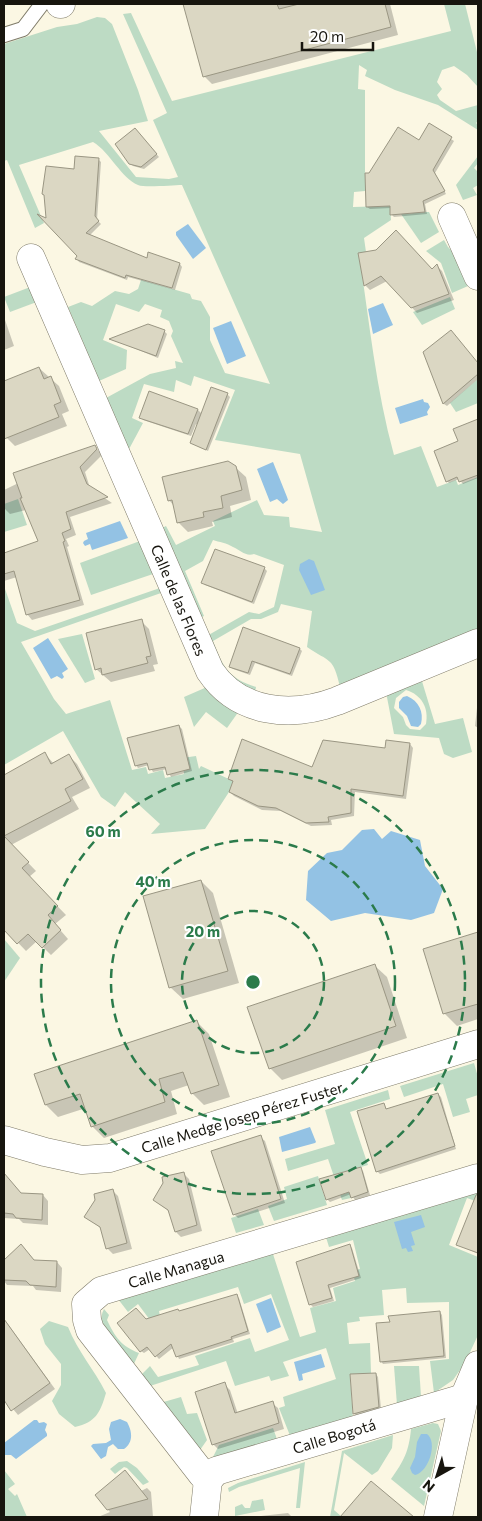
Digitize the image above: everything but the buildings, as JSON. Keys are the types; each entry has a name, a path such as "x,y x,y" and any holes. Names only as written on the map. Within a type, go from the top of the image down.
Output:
{"street":[{"path":"452,218 478,276"},
{"name":"Calle de las Flores","path":"32,258 210,671 233,696 254,706 280,710 302,710 323,706 478,643"},
{"name":"Calle Medge Josep Pérez Fuster","path":"4,1140 82,1160 110,1158 478,1044"},
{"name":"Calle Managua","path":"208,1480 90,1330 86,1304 101,1291 478,1178"},
{"path":"438,1517 464,1398 478,1365"},
{"name":"Calle Bogotá","path":"208,1480 216,1471 464,1398"},
{"path":"204,1517 208,1480"}],"lane":[{"path":"4,35 23,29 42,4"}],"green space":[{"path":"444,4 465,4 478,56 478,87 467,75 454,66 442,70 437,82 442,89 437,95 440,100 456,111 478,105 478,121 476,123 478,130 438,105 395,90 365,76 367,70 359,65 358,89 365,90 365,191 354,192 353,207 390,206 391,220 364,238 366,252 359,253 378,380 394,455 421,446 437,487 456,480 458,485 478,477 478,631 340,687 333,665 307,647 312,611 281,604 278,612 261,619 251,619 213,641 220,658 228,670 239,680 256,687 255,693 233,683 205,637 249,612 259,614 274,607 284,565 254,554 246,554 228,544 213,540 203,561 185,571 204,616 198,619 160,529 166,526 176,545 215,526 213,521 257,500 264,515 289,517 290,527 322,532 300,454 215,440 235,390 194,376 191,386 176,380 174,392 144,384 132,418 143,423 128,451 106,398 150,374 176,368 175,361 183,363 171,336 173,331 169,321 160,317 162,310 145,304 139,312 116,304 103,340 127,350 126,369 99,381 68,307 81,302 92,306 115,291 129,294 138,289 141,280 190,294 192,299 201,301 210,317 210,340 225,373 270,384 182,185 138,185 126,177 105,152 93,142 19,165 44,223 35,228 7,160 4,161 4,44 57,27 77,24 97,17 105,18 112,24 148,121 99,131 136,177 169,179 178,177 153,120 167,113 123,14 131,13 172,101 451,31"},
{"path":"478,156 478,163 474,168 478,172 478,185 473,188 477,195 463,200 456,185"},
{"path":"429,212 439,232 421,243 401,214"},
{"path":"444,240 454,253 468,286 452,293 441,263 426,251"},
{"path":"33,286 42,300 10,312 4,297"},
{"path":"450,297 455,309 422,325 413,312"},
{"path":"478,379 478,403 456,412 450,403"},
{"path":"18,499 27,525 4,532 4,504"},
{"path":"140,541 153,574 91,595 80,563"},
{"path":"4,586 17,623 35,631 160,588 161,593 21,642 54,699 66,714 110,700 132,770 146,767 148,774 163,770 165,778 184,774 182,758 196,756 199,769 201,766 233,781 229,792 205,829 151,834 160,824 125,792 115,807 101,797 63,731 4,765"},
{"path":"82,634 95,679 85,683 58,639"},
{"path":"421,678 435,724 463,718 472,752 453,758 444,754 439,738 394,734 386,692","holes":["406,690 412,692 420,699 425,708 426,724 420,730 410,729 403,717 394,708 396,698"]},
{"path":"207,687 239,711 227,728 206,712 194,727 184,697"},
{"path":"4,939 20,958 4,982"},
{"path":"474,1063 478,1077 478,1095 466,1099 470,1112 453,1117 443,1084 404,1097 400,1086"},
{"path":"388,1090 390,1099 350,1112 368,1165 343,1172 351,1198 342,1200 328,1159 288,1171 285,1159 335,1144 325,1110"},
{"path":"318,1176 327,1205 274,1221 268,1206 287,1199 284,1187"},
{"path":"478,1187 478,1202 467,1198 449,1245 478,1257 478,1335 465,1363 453,1380 434,1393 430,1361 449,1359 449,1302 407,1303 406,1288 382,1290 384,1315 359,1317 360,1321 347,1323 349,1344 370,1343 371,1373 350,1375 353,1419 291,1438 279,1408 285,1406 283,1397 336,1379 326,1348 283,1362 289,1376 271,1381 269,1376 235,1386 226,1361 147,1387 139,1377 150,1366 158,1377 199,1365 195,1356 250,1338 255,1352 289,1340 271,1294 244,1304 238,1287 159,1311 161,1322 153,1324 138,1304 128,1312 118,1299 272,1251 300,1337 316,1332 310,1308 336,1301 333,1288 355,1281 352,1271 360,1269 353,1240 329,1247 325,1234"},
{"path":"258,1209 264,1225 236,1233 231,1218"},
{"path":"104,1309 109,1315 107,1320 116,1336 123,1344 139,1353 132,1368 105,1333 102,1325"},
{"path":"49,1321 68,1327 76,1344 106,1393 102,1406 96,1416 88,1422 75,1427 59,1414 52,1401 61,1385 61,1364 45,1344 40,1329"},
{"path":"394,1366 419,1366 421,1397 397,1405"},
{"path":"181,1397 187,1414 197,1413 207,1440 200,1450 160,1403"},
{"path":"433,1423 438,1424 441,1431 424,1506 391,1479 405,1455 411,1429"},
{"path":"273,1428 278,1442 213,1457 219,1445"},
{"path":"393,1435 392,1448 378,1471 372,1475 344,1453 334,1510 342,1517 330,1517 342,1451"},
{"path":"127,1461 137,1468 149,1482 143,1485 124,1467 115,1474 110,1469 119,1462"},
{"path":"305,1462 300,1508 296,1508 300,1468 239,1487 229,1492 228,1488 238,1483"},
{"path":"4,1470 15,1484 8,1489 15,1496 17,1494 27,1517 4,1517"},
{"path":"263,1499 265,1510 235,1516 235,1507 242,1504 245,1508 250,1508 252,1501"}],"water":[{"path":"188,224 206,248 193,259 176,235 176,232"},
{"path":"383,303 393,325 373,334 368,309"},
{"path":"231,321 246,356 227,364 213,328"},
{"path":"423,399 430,407 427,412 428,415 400,424 395,408"},
{"path":"273,462 288,500 283,504 277,499 270,502 257,469"},
{"path":"120,521 128,538 92,550 90,544 85,546 83,543 88,539 86,533"},
{"path":"309,559 314,561 325,590 311,595 299,570 300,564"},
{"path":"48,638 68,669 62,673 64,677 62,679 57,676 51,679 33,648"},
{"path":"407,696 420,707 422,720 418,727 411,726 407,716 399,708 399,702 403,697"},
{"path":"374,829 382,839 391,831 420,840 425,866 443,889 434,913 411,920 365,913 331,921 306,900 308,871 327,853 342,850 362,830"},
{"path":"310,1127 315,1143 282,1152 279,1137"},
{"path":"421,1215 425,1227 411,1232 415,1245 411,1246 413,1251 408,1252 406,1248 402,1249 394,1222"},
{"path":"271,1298 281,1327 267,1333 256,1304"},
{"path":"321,1354 325,1367 302,1374 303,1380 299,1381 294,1362"},
{"path":"120,1419 129,1425 131,1440 124,1449 118,1449 113,1444 108,1447 106,1456 101,1459 91,1446 111,1440 109,1429 111,1422"},
{"path":"34,1420 47,1424 45,1430 47,1436 16,1459 11,1455 5,1455 4,1443"},
{"path":"421,1434 427,1434 430,1438 432,1450 428,1463 420,1473 415,1475 410,1468"}]}
